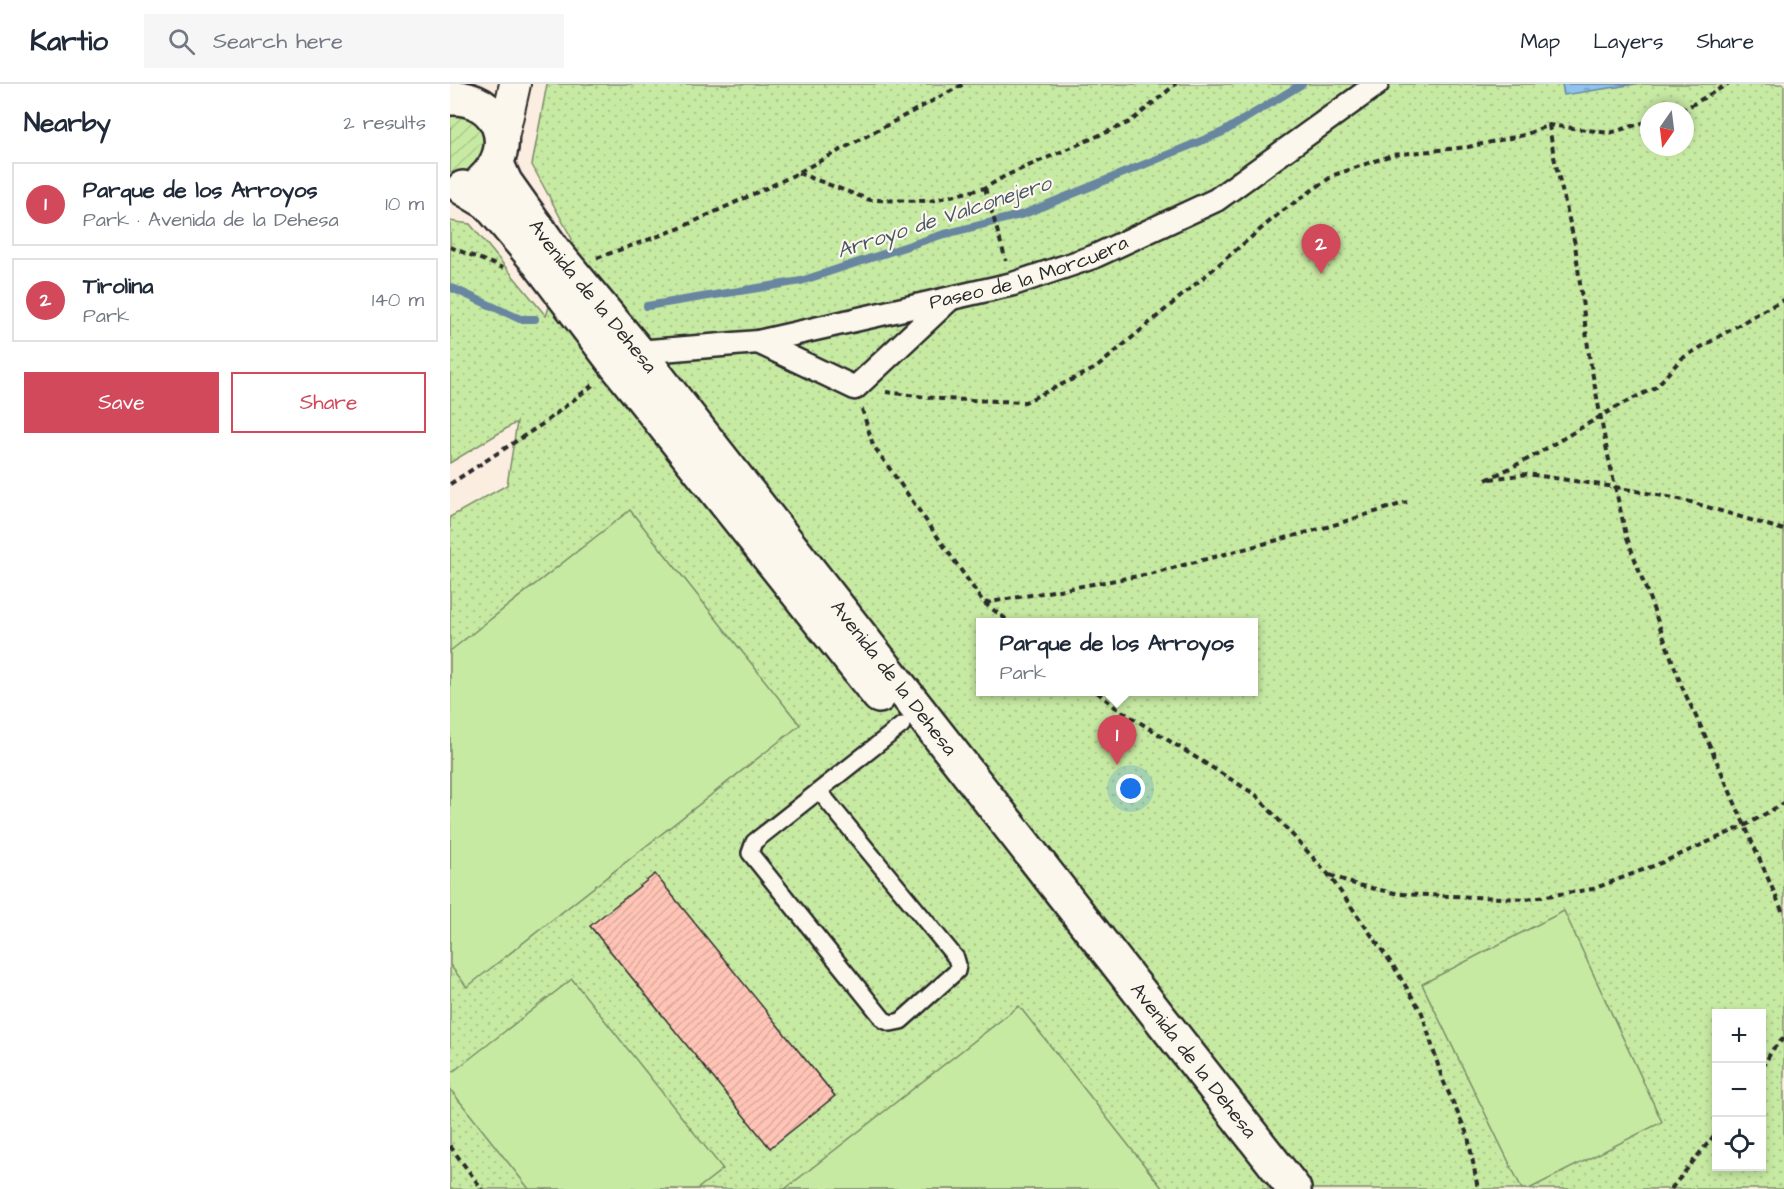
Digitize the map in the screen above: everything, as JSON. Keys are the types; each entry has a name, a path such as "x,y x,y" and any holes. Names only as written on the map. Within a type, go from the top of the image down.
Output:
{"street":[{"path":"500,153 514,84"},
{"name":"Paseo de la Morcuera","path":"628,359 758,342 1013,284 1093,257 1216,200 1377,84"},
{"name":"Avenida de la Dehesa","path":"469,94 493,116 500,128 500,153 505,182 546,256"},
{"name":"Avenida de la Dehesa","path":"456,188 483,180 500,153"},
{"name":"Avenida de la Dehesa","path":"456,188 488,203 546,256 1294,1189"},
{"path":"758,342 855,388 951,298"},
{"name":"Avenida de la Dehesa","path":"628,359 902,725 1266,1189"}],"lane":[{"path":"819,791 956,958 957,971 901,1021 891,1023 884,1020 750,853 754,842 902,725"}],"path":[{"path":"450,247 509,270 546,256 592,260 678,229 798,173 964,84"},
{"path":"798,173 870,200 930,201 985,188 1005,176 1130,122 1176,84"},
{"path":"1694,104 1728,84"},
{"path":"1005,618 984,603 873,445 855,388 941,399 1025,402 1096,368 1281,212 1334,175 1392,155 1468,147 1524,135 1549,125 1610,133 1640,124"},
{"path":"1549,125 1554,157 1575,244 1589,355 1626,535 1682,687 1746,825 1784,915"},
{"path":"985,188 1013,284"},
{"path":"1784,300 1681,359 1656,387 1618,406 1530,458 1486,480 1527,474 1615,488 1684,500 1784,530"},
{"path":"450,484 544,423 628,359"},
{"path":"984,603 1150,574 1407,502"},
{"path":"1101,696 1256,795 1328,874 1394,967 1422,1013 1442,1078 1468,1136 1478,1189"},
{"path":"1328,874 1357,885 1400,894 1526,899 1593,890 1746,825 1784,803"},
{"path":"1764,1063 1784,1038"},
{"path":"1671,1189 1712,1138"},
{"path":"450,1146 482,1189"}],"green space":[{"path":"547,84 1784,84 1784,1189 450,1189 450,517 507,485 517,422 450,463 450,221 470,224 546,316 572,239 532,165"},
{"path":"458,112 476,119 483,126 487,135 487,145 479,163 471,169 450,172 450,113"},
{"path":"630,510 800,725 467,987 450,965 450,651"},
{"path":"1564,911 1662,1122 1529,1189 1522,1189 1422,984"},
{"path":"572,979 723,1169 697,1189 529,1189 450,1089 450,1074"},
{"path":"1019,1006 1163,1189 785,1189"}],"water":[{"path":"1562,84 1636,84 1564,95"}],"building":[{"path":"655,874 835,1096 770,1148 590,926"}],"waterway":[{"name":"Arroyo de Valconejero","path":"647,306 801,281 941,235 1024,214 1223,132 1302,84"},
{"name":"Arroyo de Valconejero","path":"450,287 520,319 535,319"}],"place":[{"name":"Tirolina","path":"1321,274"},
{"name":"Parque de los Arroyos","path":"1117,765"}]}
